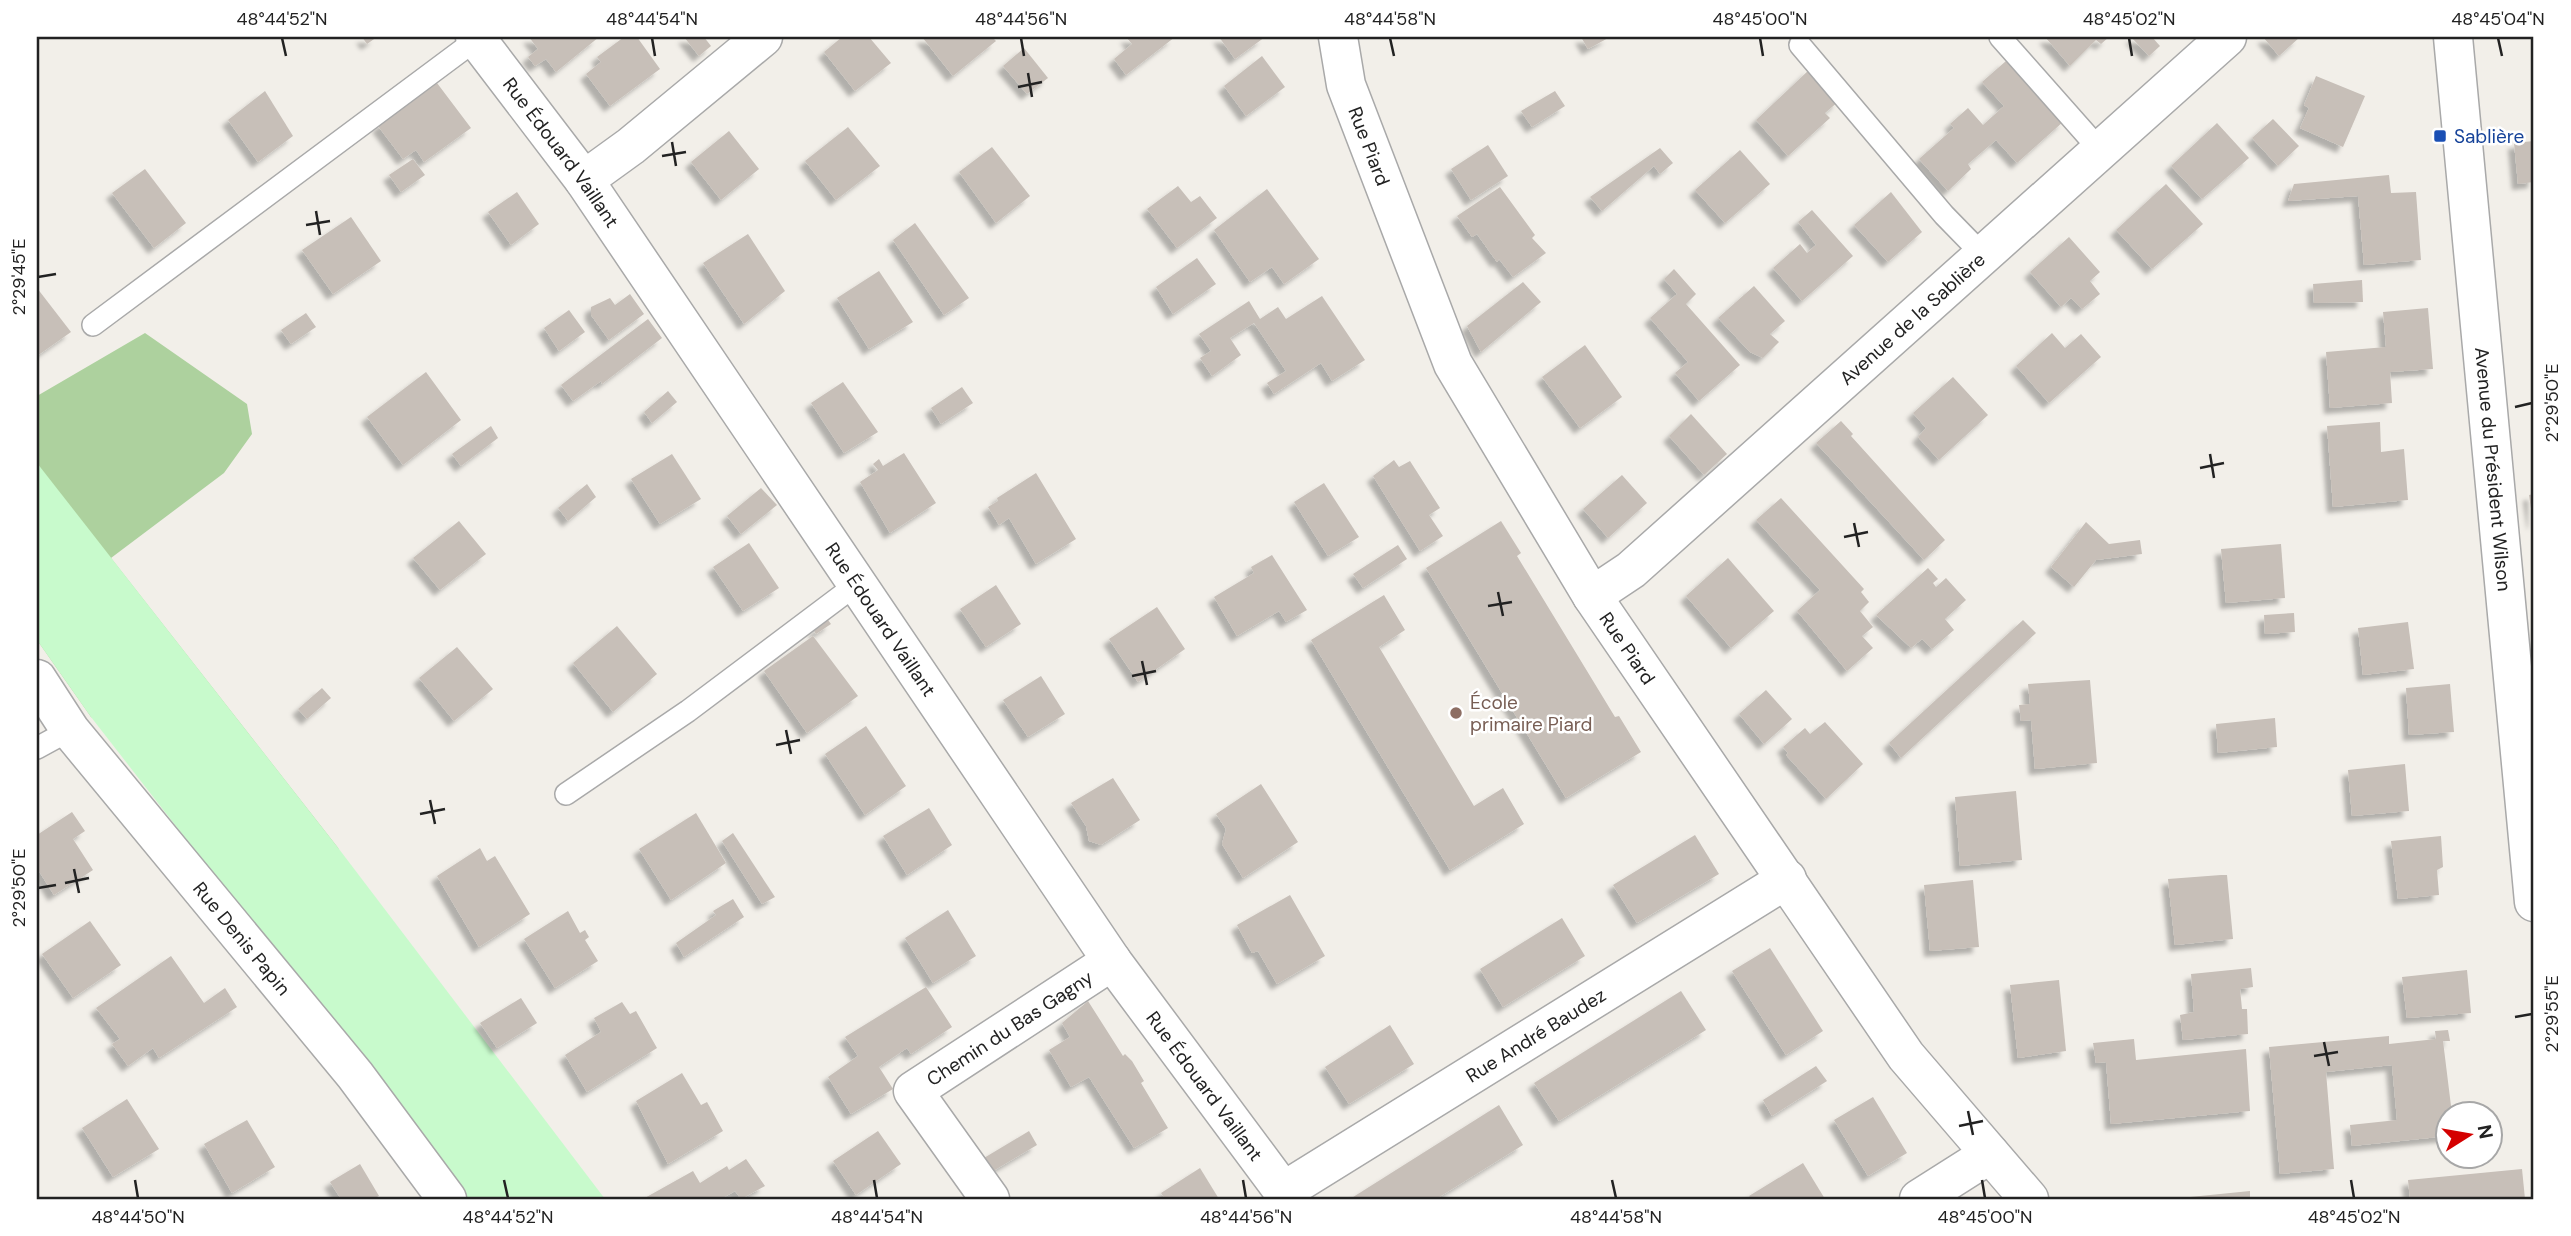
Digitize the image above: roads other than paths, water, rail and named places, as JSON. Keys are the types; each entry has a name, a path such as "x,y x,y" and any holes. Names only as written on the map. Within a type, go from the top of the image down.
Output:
{"street":[{"path":"584,180 631,146 763,37"},
{"name":"Rue Piard","path":"1338,37 1346,85 1453,364 1592,596 1688,740 1787,879 1906,1056 2029,1199"},
{"name":"Avenue de la Sablière","path":"1592,596 1631,570 2227,37"},
{"name":"Avenue du Président Wilson","path":"2453,37 2533,882"},
{"name":"Rue Édouard Vaillant","path":"476,38 584,180 1112,961 1287,1195"},
{"name":"Rue Denis Papin","path":"37,679 70,730 355,1075 447,1199"},
{"name":"Rue André Baudez","path":"1287,1195 1787,879"},
{"name":"Chemin du Bas Gagny","path":"989,1199 913,1091 1112,961"},
{"path":"1919,1199 1990,1154"}],"lane":[{"path":"2000,37 2100,150"},
{"path":"93,325 476,38"},
{"path":"1800,45 1944,215 1983,255"},
{"path":"566,794 688,711 857,584"},
{"path":"37,748 70,730"}],"place":[{"name":"Sablière","path":"2440,136"},
{"name":"École primaire Piard","path":"1456,713"}]}
